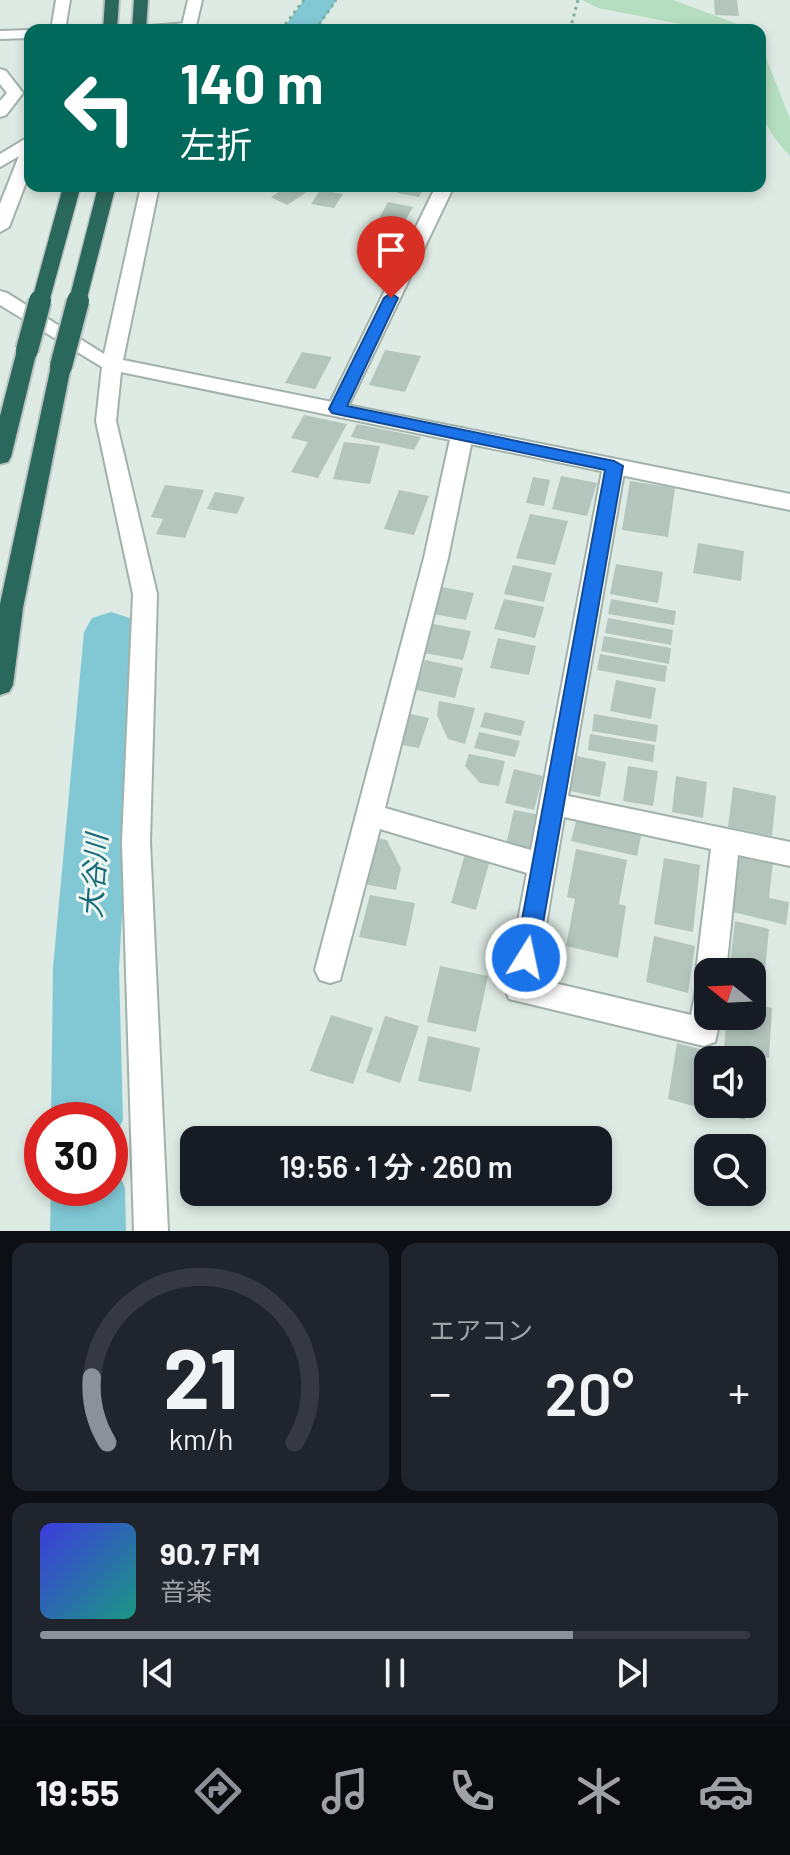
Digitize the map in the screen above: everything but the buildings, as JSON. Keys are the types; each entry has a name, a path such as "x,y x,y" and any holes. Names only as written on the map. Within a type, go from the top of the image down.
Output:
{"highway":[{"path":"111,24 112,0"},
{"path":"141,0 143,24"},
{"path":"0,457 70,192"},
{"path":"0,685 11,608 61,366 105,192"}],"street":[{"path":"59,24 63,0"},
{"path":"189,24 195,0"},
{"path":"0,35 24,34"},
{"path":"0,74 15,93 4,105"},
{"path":"0,162 24,145"},
{"path":"0,227 24,165"},
{"path":"149,192 112,364 106,421 145,594 136,842 151,1231"},
{"path":"337,409 442,192"},
{"path":"0,297 95,357 112,364 790,502"},
{"path":"330,970 436,558 462,435"},
{"path":"614,466 520,989 694,1030"},
{"path":"554,804 790,854"},
{"path":"370,815 543,866"},
{"path":"713,958 726,841"}],"path":[{"path":"286,24 304,0"},
{"path":"319,24 336,0"},
{"path":"572,24 578,0"}],"green space":[{"path":"582,0 673,0 738,24 680,24 598,8"},
{"path":"766,57 790,119 790,156 768,128"}],"waterway":[{"name":"大谷川","path":"303,24 321,0"},
{"name":"大谷川","path":"87,1102 86,968 111,632"},
{"name":"大谷川","path":"88,1206 88,1231"}],"route":[{"path":"391,298 337,409 614,466 526,958"}]}
